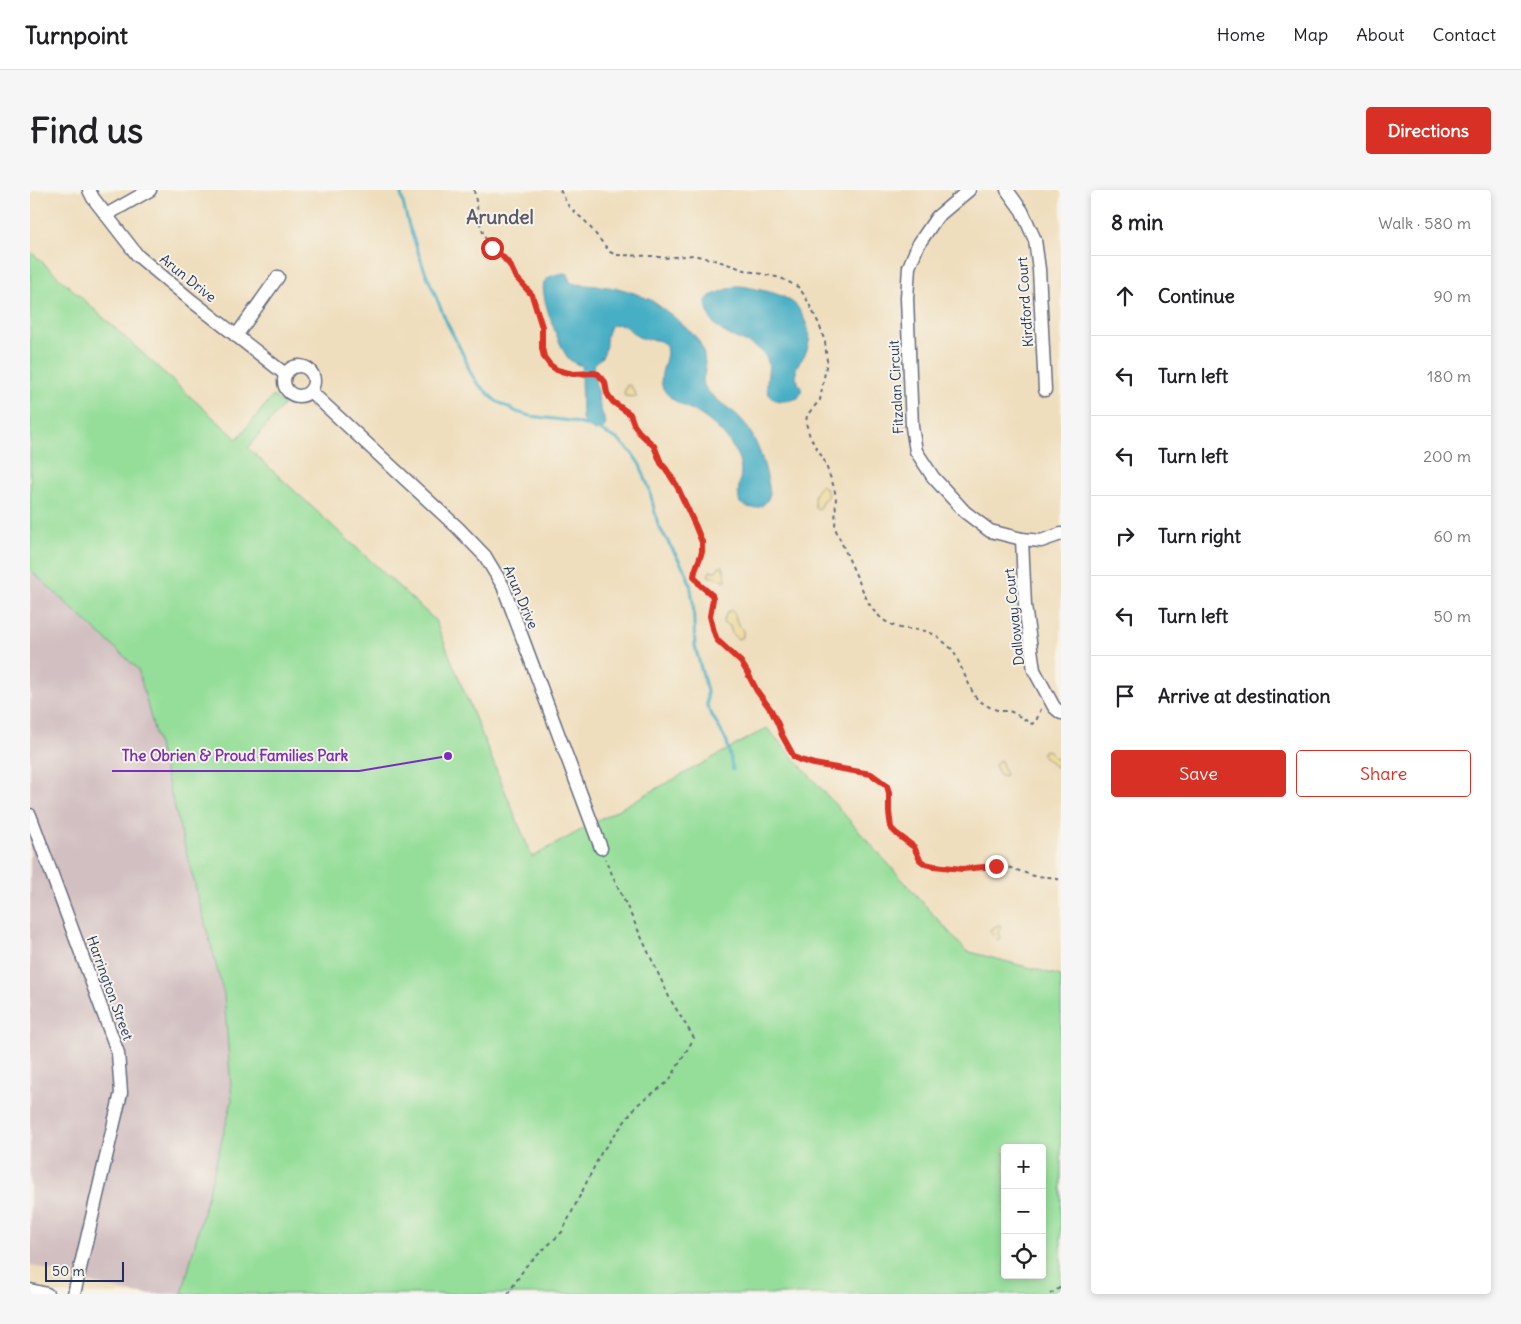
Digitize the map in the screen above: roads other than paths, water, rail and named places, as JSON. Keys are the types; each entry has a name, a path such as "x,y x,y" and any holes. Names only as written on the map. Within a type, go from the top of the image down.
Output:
{"street":[{"name":"Arun Drive","path":"89,190 138,256 285,374"},
{"path":"106,215 150,190"},
{"name":"Fitzalan Circuit","path":"969,190 937,217 918,244 909,267 907,298 912,427 916,451 934,477 965,512 990,531 1022,539 1041,541 1061,534"},
{"name":"Kirdford Court","path":"1007,190 1022,211 1035,240 1039,269 1045,390"},
{"path":"236,336 278,277"},
{"path":"293,367 307,369 311,372 314,382 310,392 300,396 290,394 284,385 285,374 293,367"},
{"name":"Arun Drive","path":"310,392 458,528 485,556 503,586 601,848"},
{"name":"Dalloway Court","path":"1022,539 1025,606 1034,670 1054,707 1061,713"},
{"name":"Harrington Street","path":"30,815 118,1053 121,1093 74,1294"},
{"path":"30,1290 47,1294"}],"water":[{"path":"564,273 568,274 570,282 575,284 618,288 651,300 673,316 697,338 703,349 705,363 704,386 715,398 743,421 755,440 766,473 770,494 762,506 749,508 740,503 738,491 741,474 740,462 734,448 719,430 707,419 674,400 664,390 661,378 667,352 666,347 661,341 641,338 625,326 611,326 608,331 603,355 594,364 593,369 600,407 606,424 603,429 595,431 585,425 582,418 581,371 583,366 572,362 565,354 552,322 543,289 547,279"},
{"path":"736,286 779,295 788,299 800,311 809,331 809,343 805,355 796,367 797,381 801,387 798,398 779,401 771,397 767,387 768,361 763,353 754,346 729,335 713,322 707,309 706,301 710,296"}],"waterway":[{"path":"400,190 408,223 423,266 447,323 477,383 496,401 517,412 588,426"},
{"path":"597,429 617,439 632,453 640,465 649,488 658,525 686,572 693,601 695,646 707,691 707,706 727,742 733,770"}],"place":[{"name":"The Obrien & Proud Families Park","path":"448,756"}],"district":[{"name":"Arundel","path":"500,217"}]}
